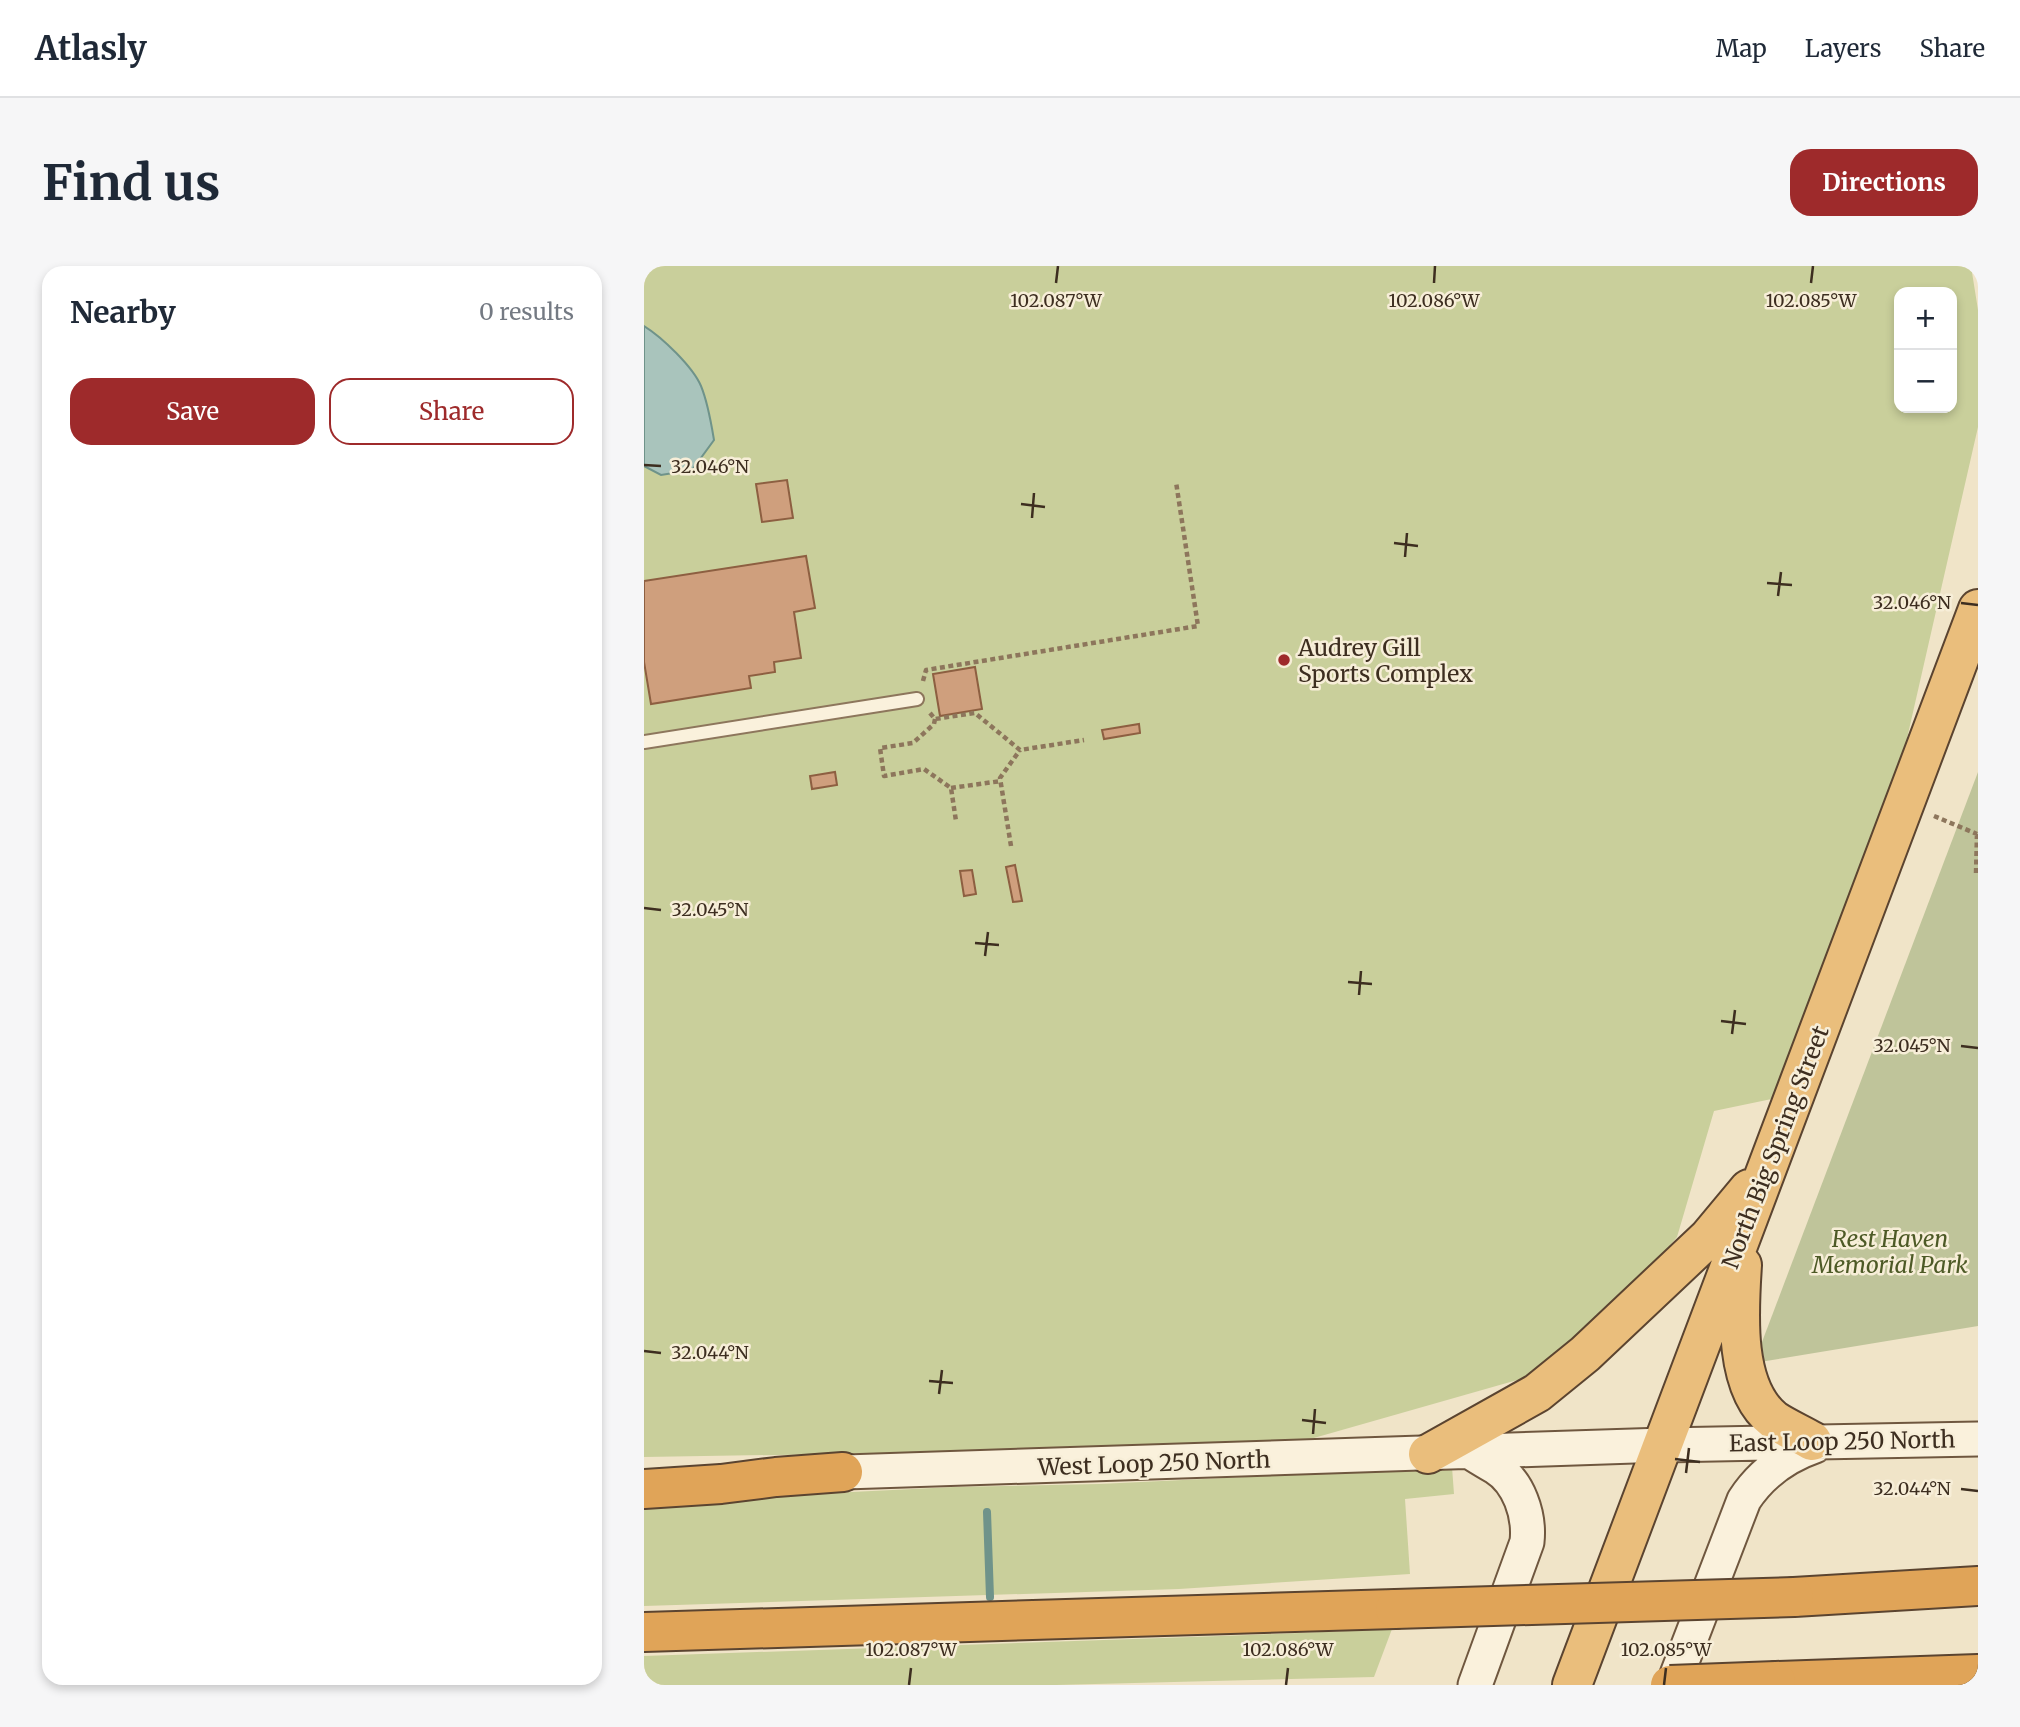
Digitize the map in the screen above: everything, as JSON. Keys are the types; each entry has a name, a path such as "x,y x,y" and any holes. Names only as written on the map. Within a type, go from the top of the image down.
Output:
{"highway":[{"name":"North Big Spring Street","path":"1572,1685 1978,609"},
{"path":"1428,1454 1537,1392 1585,1354 1709,1237 1768,1166"},
{"path":"1745,1228 1741,1327 1742,1353 1749,1381 1757,1401 1774,1419 1822,1441"},
{"path":"644,1489 843,1472"},
{"path":"644,1632 1794,1597 1978,1586"},
{"path":"1671,1685 1978,1674"}],"main road":[{"name":"East Loop 250 North","path":"1664,1445 1978,1439"},
{"path":"1671,1685 1744,1500 1761,1478 1783,1461 1822,1441"},
{"name":"West Loop 250 North","path":"644,1479 1664,1445"},
{"path":"1470,1452 1497,1468 1515,1489 1527,1515 1528,1527 1527,1542 1475,1685"}],"lane":[{"path":"644,742 917,699"}],"path":[{"path":"1001,781 951,788 924,769 884,776 880,748 913,743 934,724 934,719 917,699 926,670 1198,626 1176,482"},
{"path":"934,719 975,713 1020,750"},
{"path":"1011,846 1000,778 1020,750 1084,740"},
{"path":"951,788 956,821"},
{"path":"1904,804 1978,834 1978,874"}],"green space":[{"name":"Audrey Gill Sports Complex","path":"644,266 1971,266 1978,310 1978,427 1872,892 1795,1094 1714,1111 1677,1237 1566,1366 1268,1451 1277,1447 644,1457"},
{"name":"Rest Haven Memorial Park","path":"1978,772 1978,1326 1754,1363"},
{"path":"1452,1467 1454,1494 1405,1499 1410,1574 1179,1589 644,1606 644,1497 790,1495 954,1487 1099,1484"},
{"path":"1392,1629 1374,1677 1056,1685 644,1685 644,1656"}],"water":[{"path":"644,326 684,362 697,378 703,392 714,440 692,470 661,475 644,466"}],"building":[{"path":"787,480 793,518 762,522 756,484"},
{"path":"806,556 815,608 794,612 801,658 774,662 775,672 749,676 751,688 651,704 644,662 644,581"},
{"path":"975,667 982,709 940,716 933,674"},
{"path":"1139,724 1140,733 1104,739 1102,730"},
{"path":"835,772 837,785 812,789 810,776"},
{"path":"1015,865 1022,901 1013,902 1006,867"},
{"path":"972,870 976,894 964,896 960,871"}],"waterway":[{"path":"987,1512 990,1597"}],"place":[{"name":"Audrey Gill Sports Complex","path":"1284,660"}]}
